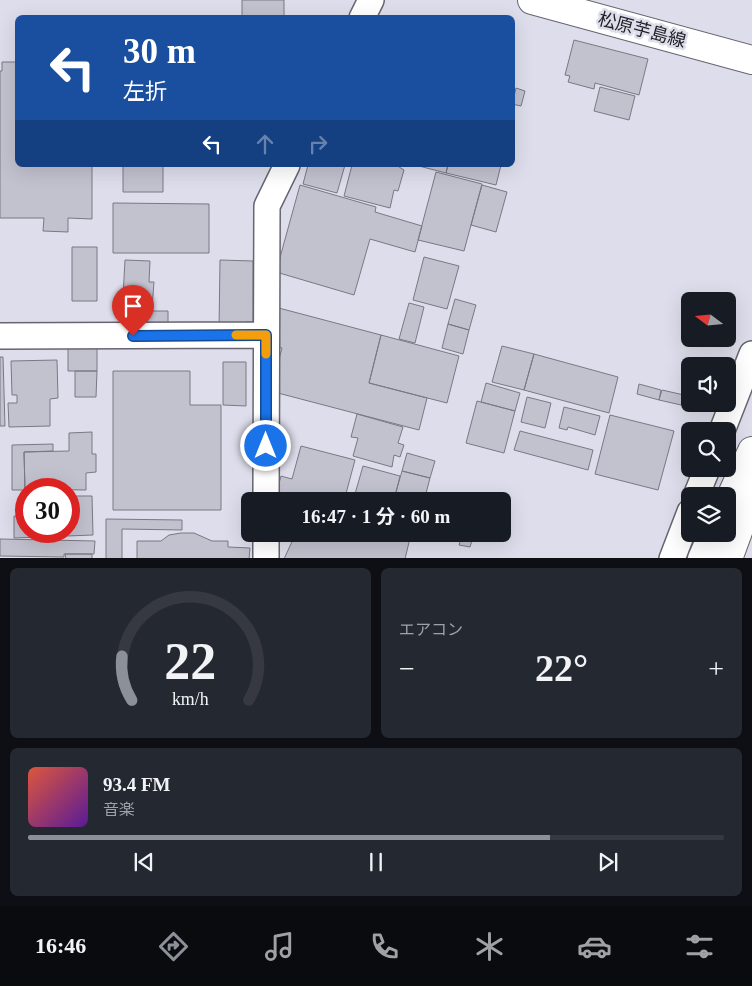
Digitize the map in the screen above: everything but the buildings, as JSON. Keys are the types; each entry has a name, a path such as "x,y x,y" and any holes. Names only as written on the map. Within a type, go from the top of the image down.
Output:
{"main road":[{"name":"松原芋島線","path":"532,0 752,60"},
{"path":"735,487 752,451"},
{"path":"728,558 752,492"},
{"path":"702,558 709,542"}],"street":[{"path":"364,15 371,0"},
{"path":"266,492 266,206 286,167"},
{"path":"0,336 266,335"},
{"path":"726,422 752,354"},
{"path":"672,558 681,535"},
{"path":"266,542 266,558"}],"slow traffic":[{"path":"236,335 266,335 266,354"}],"route":[{"path":"133,336 266,335 266,446"}]}
